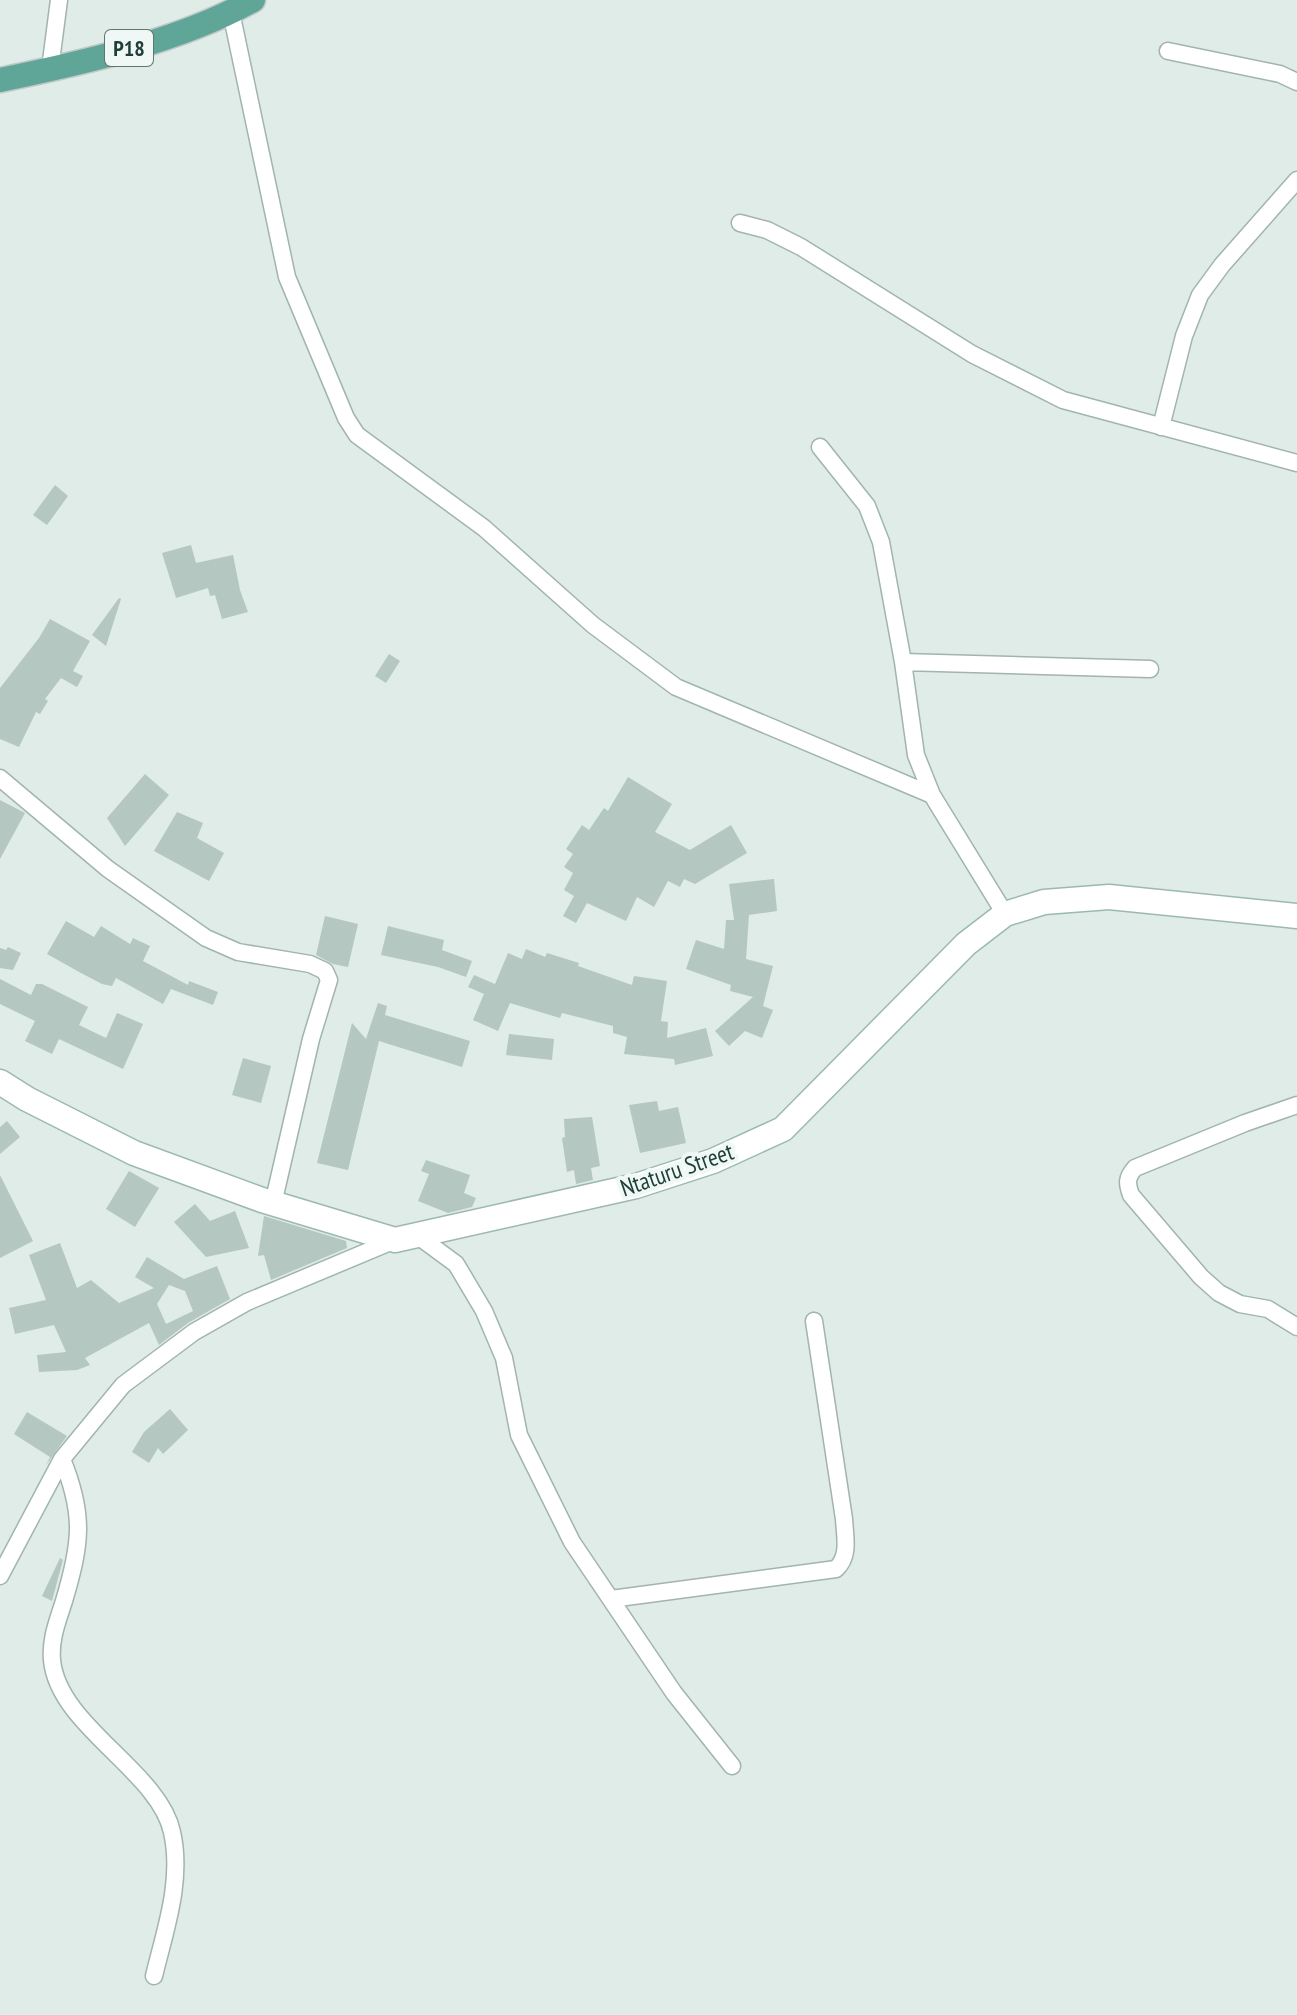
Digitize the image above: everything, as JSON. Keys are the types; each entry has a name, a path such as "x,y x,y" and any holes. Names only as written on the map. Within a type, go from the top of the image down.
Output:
{"main road":[{"name":"P18","path":"0,80 147,43 231,12 253,0"}],"street":[{"path":"50,69 59,0"},
{"path":"231,12 287,277 346,418 357,435 484,528 593,625 676,687 932,795"},
{"path":"1168,51 1280,74 1297,82"},
{"path":"1161,427 1184,336 1200,295 1222,265 1297,180"},
{"path":"740,223 767,230 801,247 972,354 1063,400 1297,463"},
{"path":"820,447 867,506 877,530 892,595 916,755 932,795 1005,914"},
{"path":"903,662 1150,669"},
{"path":"0,778 108,869 206,938 238,952 310,964 325,971 329,980 311,1039 273,1204"},
{"name":"Ntaturu Street","path":"0,1082 134,1153 273,1204 406,1238 636,1186 713,1161 783,1129 966,944 1005,914 1044,902 1109,897 1297,916"},
{"path":"1297,1105 1135,1168 1128,1175 1127,1183 1131,1195 1201,1277 1219,1293 1240,1304 1268,1309 1297,1327"},
{"path":"0,1576 62,1459 123,1385 194,1332 247,1302 406,1238 456,1264 484,1311 504,1358 519,1435 572,1542 674,1693 732,1766"},
{"path":"611,1599 840,1566 846,1550 844,1519 814,1321"},
{"path":"62,1459 74,1489 79,1517 77,1558 53,1636 52,1660 57,1684 81,1719 145,1785 172,1829 176,1860 174,1891 154,1976"}],"building":[{"path":"55,485 68,496 47,525 33,515"},
{"path":"191,545 196,563 233,555 248,612 222,619 215,595 210,596 208,588 176,598 162,553"},
{"path":"121,599 106,646 92,635"},
{"path":"50,619 90,641 73,671 83,676 77,687 61,678 45,699 48,701 40,714 36,712 19,747 0,739 0,688"},
{"path":"389,654 400,661 386,683 375,676"},
{"path":"145,774 169,795 125,846 107,818"},
{"path":"628,777 672,804 655,832 690,850 731,825 747,853 695,884 684,879 680,887 668,881 654,907 637,897 626,921 587,903 576,923 563,916 574,896 564,890 573,873 564,867 573,854 566,849 582,825 589,830 604,808 608,811"},
{"path":"0,800 25,813 0,859"},
{"path":"177,812 203,823 197,838 224,853 209,881 154,851"},
{"path":"774,879 777,911 749,915 746,959 773,966 763,1006 773,1010 762,1038 745,1031 729,1046 715,1031 753,997 730,991 731,985 686,969 696,940 724,949 726,920 734,920 729,884"},
{"path":"325,916 358,924 348,967 333,964 316,955"},
{"path":"66,921 94,937 101,926 130,944 133,938 150,946 143,961 188,985 189,981 218,992 213,1005 171,989 163,1004 116,978 112,986 102,984 47,954"},
{"path":"388,926 444,940 442,950 472,961 466,977 438,967 381,955"},
{"path":"8,947 21,953 13,970 0,968 0,948 6,950"},
{"path":"526,949 545,957 547,953 579,963 578,966 632,985 634,976 667,981 661,1021 668,1022 667,1038 706,1028 713,1056 675,1065 674,1059 624,1054 627,1037 613,1033 613,1026 562,1013 560,1018 510,1003 498,1031 473,1020 484,994 468,987 474,975 495,984 508,953 522,959"},
{"path":"0,979 31,995 36,984 42,984 88,1007 79,1025 106,1038 117,1013 143,1024 123,1069 59,1039 52,1054 25,1041 35,1021 0,1004"},
{"path":"378,1003 387,1006 385,1015 470,1041 462,1067 379,1041 348,1170 317,1163 352,1023 366,1039"},
{"path":"509,1034 554,1039 552,1060 506,1055"},
{"path":"243,1058 271,1066 261,1103 232,1095"},
{"path":"657,1101 659,1111 678,1107 686,1143 640,1153 629,1105"},
{"path":"592,1117 600,1166 591,1168 593,1180 576,1184 574,1170 567,1172 562,1138 565,1137 564,1119"},
{"path":"7,1121 20,1137 0,1154 0,1127"},
{"path":"426,1160 470,1175 464,1193 476,1198 472,1207 448,1213 418,1201 429,1174 421,1171"},
{"path":"129,1171 159,1188 135,1227 106,1209"},
{"path":"0,1175 33,1241 0,1258"},
{"path":"195,1204 210,1221 235,1211 249,1248 206,1257 174,1222"},
{"path":"264,1216 346,1241 347,1248 271,1280 264,1255 258,1256"},
{"path":"60,1243 77,1288 91,1280 119,1303 154,1288 135,1277 147,1257 184,1279 217,1266 230,1299 188,1323 159,1345 149,1323 85,1358 90,1365 77,1370 39,1372 37,1355 66,1352 54,1325 15,1334 9,1308 46,1300 29,1255","holes":["169,1285 185,1291 193,1311 166,1324 157,1304"]},
{"path":"170,1409 188,1430 163,1454 158,1448 149,1463 132,1452 144,1432"},
{"path":"27,1412 67,1436 46,1465 50,1457 14,1434"},
{"path":"60,1558 63,1560 52,1601 42,1596"}]}
